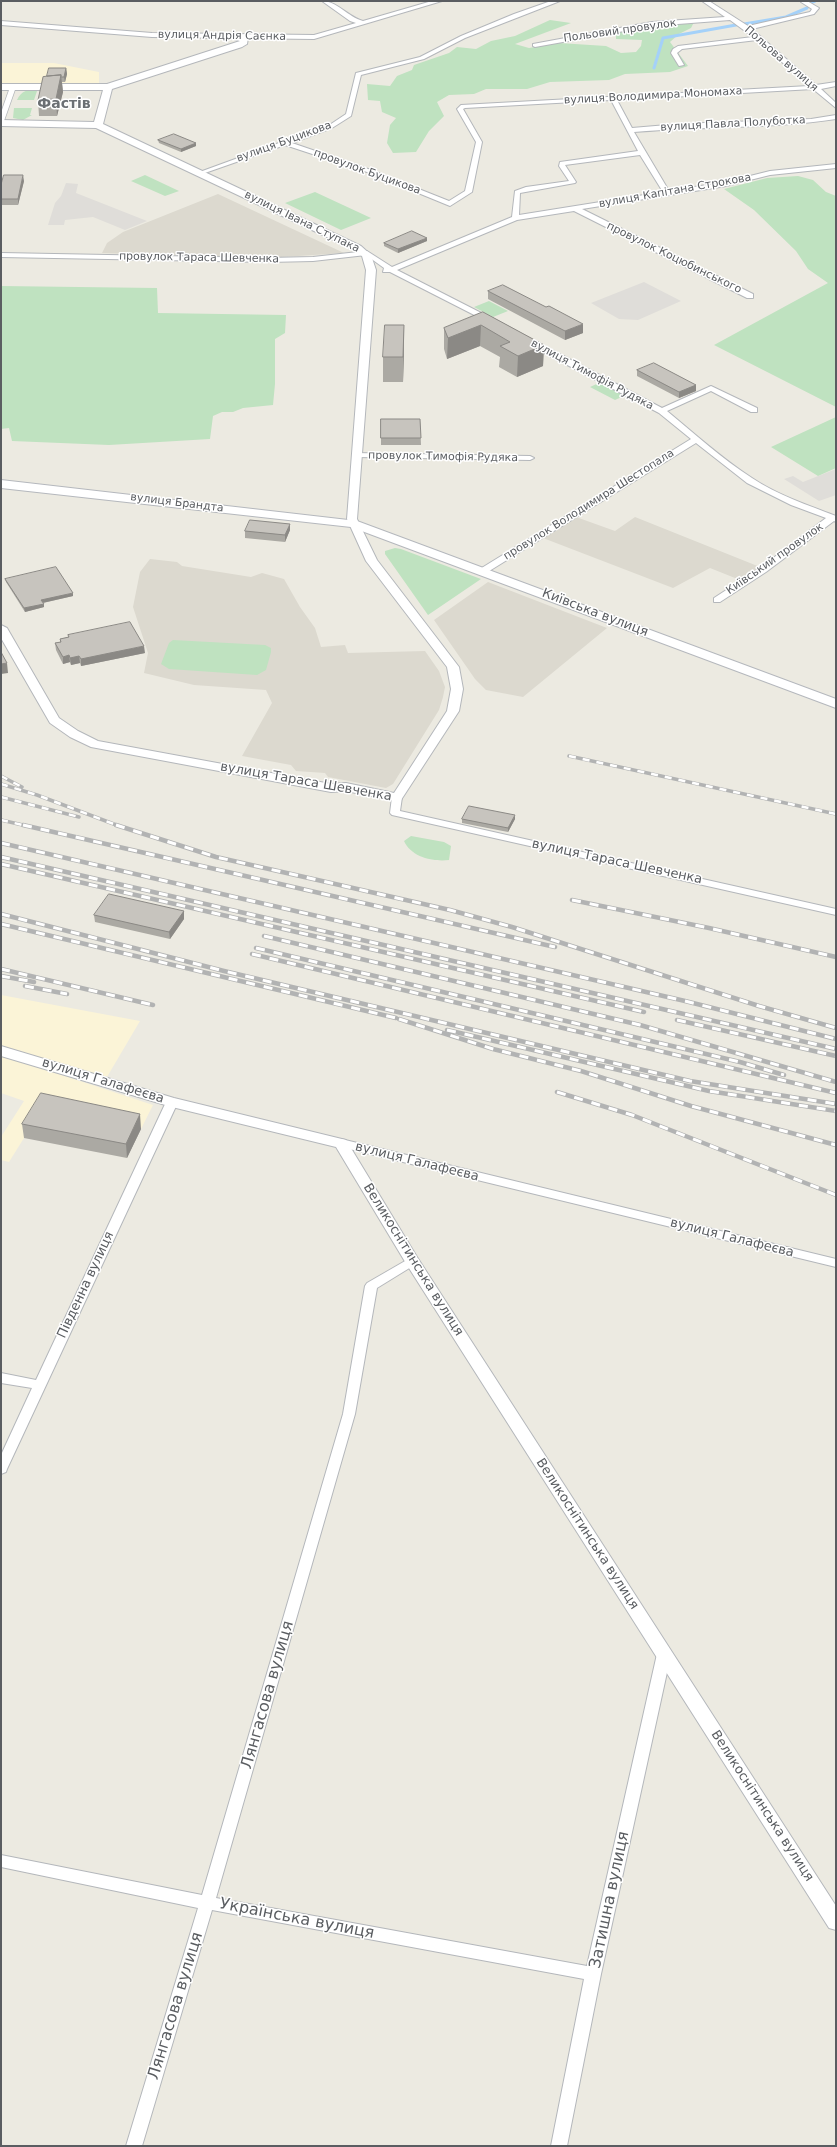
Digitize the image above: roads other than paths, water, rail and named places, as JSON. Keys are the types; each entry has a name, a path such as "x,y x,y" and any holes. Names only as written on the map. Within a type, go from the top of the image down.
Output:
{"main road":[{"name":"вулиця Брандта","path":"1,484 353,524"},
{"name":"Київська вулиця","path":"353,524 483,571 836,704"}],"street":[{"path":"325,1 352,20 363,23"},
{"name":"вулиця Андрія Саєнка","path":"1,22 152,35 314,37 439,1"},
{"name":"вулиця Буцикова","path":"200,174 282,142 330,127 349,115 358,74 422,58 463,37 516,15 557,1"},
{"name":"Польова вулиця","path":"705,1 747,28 836,106"},
{"path":"747,28 812,13 816,8 803,1"},
{"name":"Польовий провулок","path":"535,45 652,24 730,18"},
{"path":"1,87 108,87 244,42 241,38 232,36"},
{"name":"Польовий провулок","path":"681,65 674,54 675,50 680,48 758,38"},
{"name":"вулиця Володимира Мономаха","path":"450,204 468,192 479,142 460,109 463,106 470,104 505,105 813,87 836,84"},
{"path":"1,122 13,87"},
{"path":"98,125 108,87"},
{"path":"613,98 629,130 666,192"},
{"name":"вулиця Павла Полуботка","path":"629,130 679,126 811,121 836,117"},
{"name":"вулиця Івана Ступака","path":"1,122 98,125 367,253 370,258 371,270 356,455 352,519 353,524"},
{"name":"провулок Буцикова","path":"282,142 369,171 450,204"},
{"path":"515,218 517,192 526,189 573,182 562,163 642,153"},
{"name":"вулиця Капітана Строкова","path":"391,270 515,218 576,209 666,192 726,184 770,172 836,166"},
{"name":"провулок Коцюбинського","path":"576,209 750,296"},
{"path":"367,253 391,270 500,326"},
{"name":"провулок Тараса Шевченка","path":"1,255 268,260 313,259 367,253"},
{"path":"371,270 391,270"},
{"name":"вулиця Тимофія Рудяка","path":"525,340 662,411 695,440 750,481 794,503 834,519"},
{"name":"вулиця Тимофія Рудяка","path":"662,411 711,388 754,410"},
{"name":"провулок Володимира Шестопала","path":"483,571 695,440"},
{"name":"провулок Тимофія Рудяка","path":"356,455 530,458"},
{"name":"Київський провулок","path":"717,600 834,519"},
{"path":"353,524 372,561 453,667 458,687 453,711 397,797"},
{"name":"вулиця Тараса Шевченка","path":"1,628 54,720 74,734 95,744 332,788 346,787 397,797 395,813 836,912"},
{"name":"вулиця Галафеєва","path":"1,1051 172,1102 836,1263"},
{"name":"Південна вулиця","path":"1,1469 172,1102"},
{"name":"Великоснітинська вулиця","path":"341,1143 412,1261 836,1922"},
{"name":"Лянгасова вулиця","path":"134,2146 207,1903 349,1414 371,1286 412,1261"},
{"path":"1,1378 40,1385"},
{"name":"Затишна вулиця","path":"558,2146 593,1974 664,1654"},
{"name":"Українська вулиця","path":"1,1861 207,1903 593,1974"}],"waterway":[{"path":"808,4 815,1"},
{"path":"744,24 786,17 807,8"},
{"path":"654,68 663,38 736,25"}],"railway":[{"path":"569,756 836,814"},
{"path":"1,776 22,787"},
{"path":"1,784 37,795 118,826"},
{"path":"1,797 79,817"},
{"path":"1,820 27,826"},
{"path":"23,825 555,947"},
{"path":"118,826 216,857 450,910 512,927 759,1006 836,1028"},
{"path":"1,843 685,1001 836,1039"},
{"path":"1,857 836,1049"},
{"path":"1,864 644,1012"},
{"path":"572,900 709,928 836,957"},
{"path":"1,914 224,971 690,1081 836,1104"},
{"path":"1,924 396,1018"},
{"path":"264,936 640,1025 836,1082"},
{"path":"256,948 740,1062 784,1075"},
{"path":"252,954 836,1093"},
{"path":"1,969 153,1005"},
{"path":"1,976 34,982"},
{"path":"25,986 67,994"},
{"path":"399,1019 493,1049 581,1071 691,1106 836,1145"},
{"path":"677,1020 836,1056"},
{"path":"447,1030 709,1091 836,1111"},
{"path":"557,1092 632,1115 836,1195"}],"district":[{"name":"Фастів","path":"64,104"}]}
